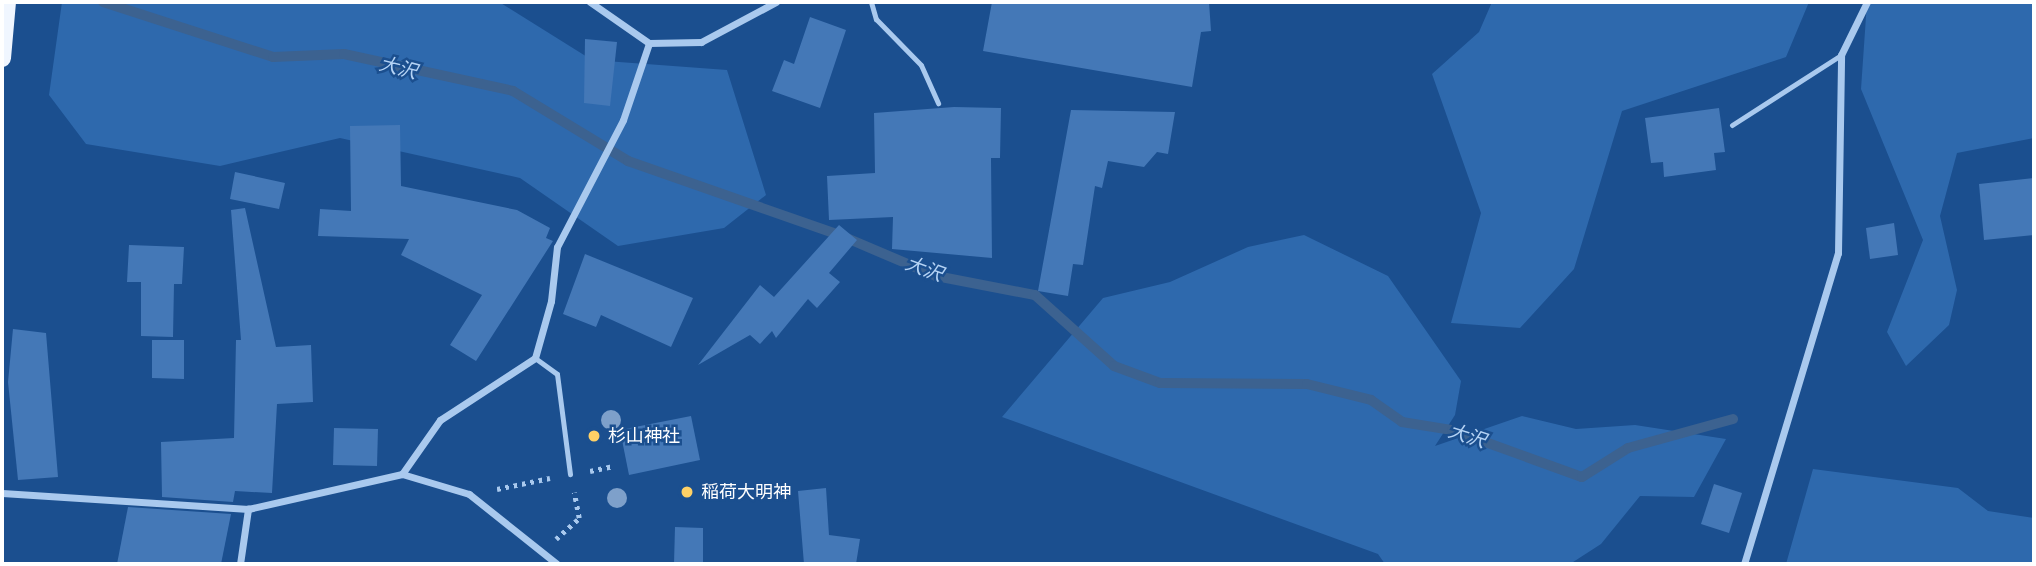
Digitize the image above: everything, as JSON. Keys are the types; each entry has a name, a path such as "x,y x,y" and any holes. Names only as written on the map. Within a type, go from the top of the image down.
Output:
{"main road":[{"path":"2,58 7,2"}],"street":[{"path":"590,2 649,43 701,42 776,2"},
{"path":"1744,564 1838,253 1841,55 1867,2"},
{"path":"402,474 440,420 535,358 551,301 557,247 622,120 649,43"},
{"path":"2,493 248,509 402,474 469,494 557,564"},
{"path":"240,564 248,509"}],"lane":[{"path":"871,2 876,19 921,65 939,103"},
{"path":"1732,125 1841,55"},
{"path":"535,358 557,374 570,474"}],"path":[{"path":"469,494 613,466"},
{"path":"542,552 579,518 570,474"}],"shaded area":[{"path":"62,2 499,2 592,60 727,70 766,195 724,228 618,246 520,178 340,138 220,166 86,144 49,95"},
{"path":"1492,2 1809,2 1786,57 1622,111 1574,269 1520,328 1451,323 1481,213 1432,74 1479,32"},
{"path":"1867,2 2034,2 2034,138 1957,153 1940,216 1957,290 1949,325 1906,366 1887,332 1923,240 1861,89"},
{"path":"1304,235 1388,276 1461,381 1455,415 1435,446 1522,416 1576,429 1635,425 1726,439 1694,497 1640,496 1601,544 1570,564 1385,564 1378,554 1002,417 1103,298 1170,282 1248,247"},
{"path":"1813,469 1958,488 1988,511 2034,518 2034,564 1786,564"}],"building":[{"path":"992,2 1209,2 1211,31 1201,32 1192,87 983,51"},
{"path":"810,17 846,30 820,108 772,91 784,60 794,64"},
{"path":"585,39 617,42 610,106 584,103"},
{"path":"954,107 1001,108 1000,158 991,158 992,258 892,249 893,217 829,220 827,176 875,173 874,113"},
{"path":"1719,108 1725,152 1714,153 1716,170 1664,177 1663,162 1651,163 1645,118"},
{"path":"1071,110 1175,112 1168,154 1157,152 1144,167 1108,161 1102,188 1095,186 1083,265 1073,264 1068,296 1038,291"},
{"path":"400,125 401,186 517,210 550,228 546,238 553,241 476,361 450,345 482,295 401,255 409,239 318,236 320,209 351,211 350,126"},
{"path":"235,172 285,183 279,209 230,199"},
{"path":"2034,178 2034,235 1984,240 1979,184"},
{"path":"245,208 276,347 311,345 313,402 277,404 272,493 235,491 233,502 162,497 161,442 234,438 236,340 241,340 231,210"},
{"path":"1894,223 1898,255 1870,259 1866,228"},
{"path":"839,225 857,240 829,273 840,282 817,308 808,299 776,338 772,331 760,344 750,335 698,365 760,285 774,297"},
{"path":"129,245 184,247 182,284 174,284 173,337 141,336 141,282 127,282"},
{"path":"585,254 693,298 671,347 601,315 596,327 563,314"},
{"path":"13,329 46,333 58,477 18,480 8,382"},
{"path":"152,340 184,340 184,379 152,378"},
{"name":"杉山神社","path":"691,416 700,460 629,475 620,430"},
{"path":"334,428 378,429 377,466 333,465"},
{"path":"1714,484 1742,493 1729,533 1701,524"},
{"path":"826,488 829,535 860,539 856,564 804,564 798,491"},
{"path":"128,507 231,514 221,564 117,564"},
{"path":"675,527 703,528 703,564 674,564"}],"waterway":[{"name":"大沢","path":"103,2 273,57 344,54 513,91 628,161 842,236 936,276 1035,295 1114,366 1160,383 1307,384 1371,400 1402,422 1452,430 1582,477 1628,448 1733,419"}],"place":[{"name":"杉山神社","path":"594,436"},
{"name":"稲荷大明神","path":"687,492"}]}
